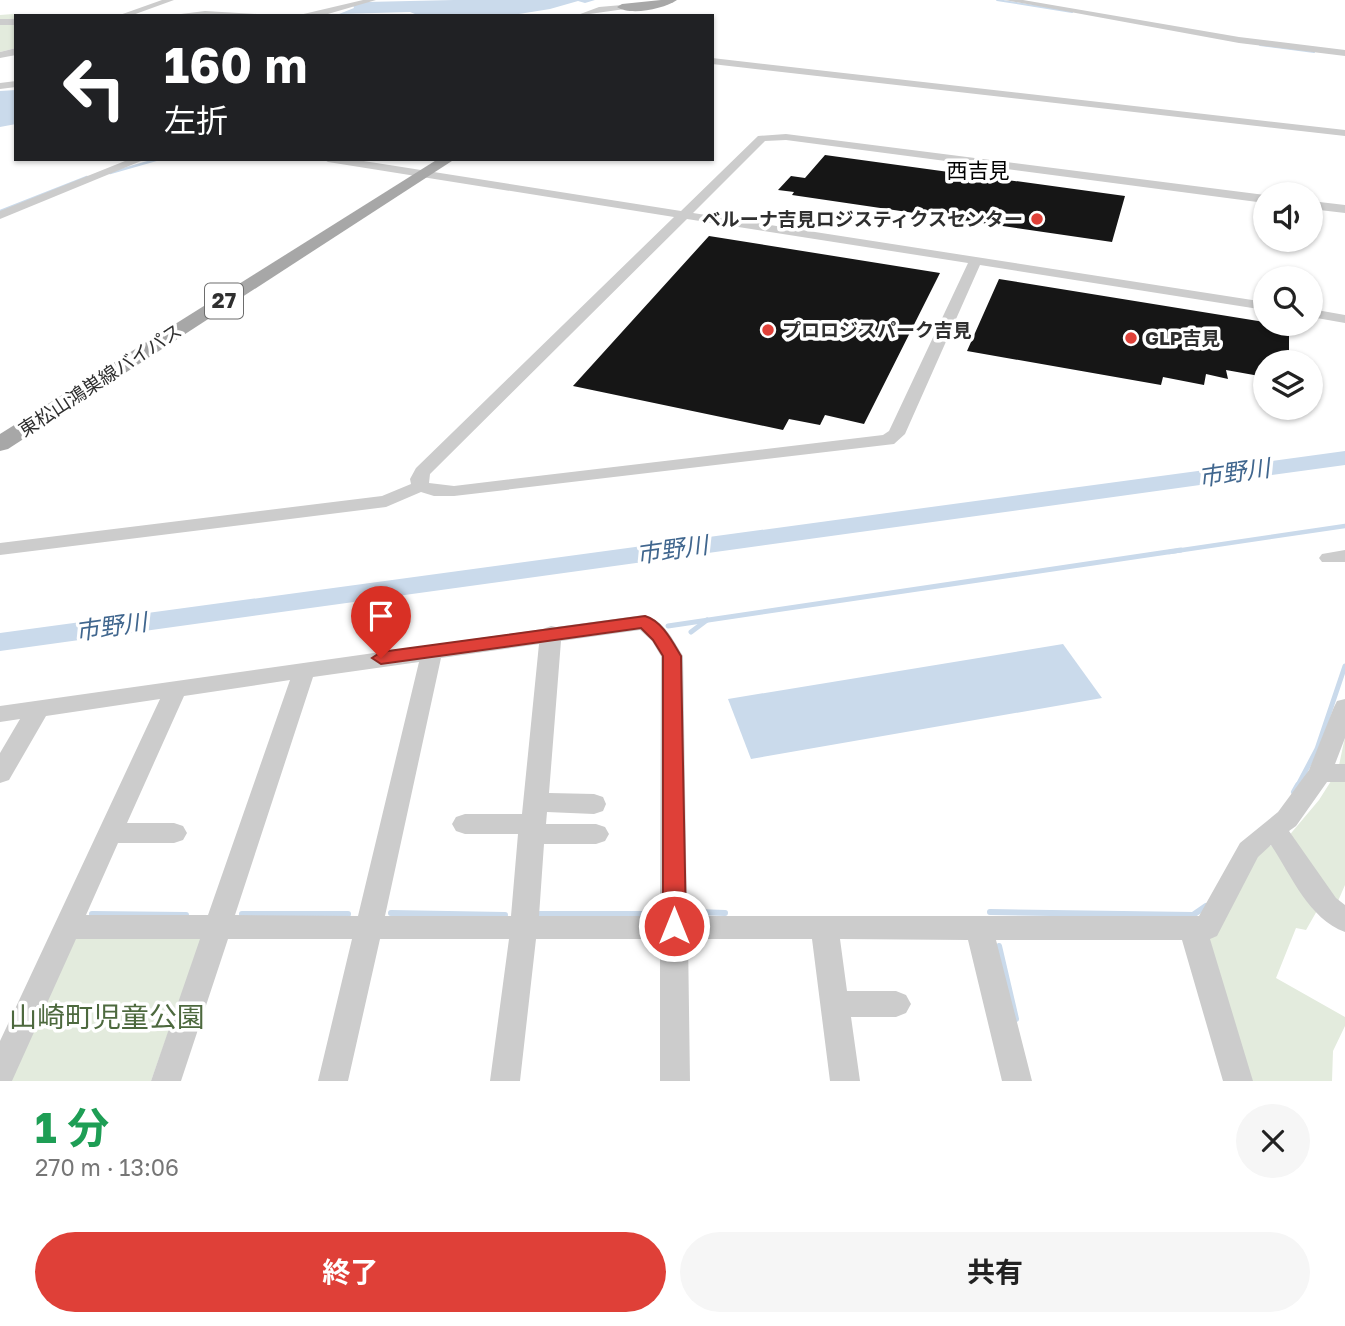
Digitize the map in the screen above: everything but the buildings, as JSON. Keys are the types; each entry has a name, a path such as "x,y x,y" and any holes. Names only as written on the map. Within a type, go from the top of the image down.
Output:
{"main road":[{"path":"626,8 662,4 672,0"},
{"name":"東松山鴻巣線バイパス","path":"0,432 424,169 444,161"},
{"name":"東松山鴻巣線バイパス","path":"0,444 424,169"}],"street":[{"path":"127,14 170,0"},
{"path":"325,14 372,0"},
{"path":"1009,0 1239,40 1345,53"},
{"path":"585,14 599,9 626,8"},
{"path":"193,14 222,14"},
{"path":"1239,40 1251,30"},
{"path":"1313,50 1319,38"},
{"path":"0,62 12,54"},
{"path":"714,61 1345,133"},
{"path":"421,486 419,480 422,472 762,138 769,136 1253,197"},
{"path":"0,215 136,161"},
{"path":"347,161 424,169 683,214 1253,304"},
{"path":"1323,206 1345,209"},
{"path":"0,549 386,501 421,486 434,491 454,491 888,439 896,434 976,260"},
{"path":"1323,315 1345,319"},
{"path":"0,714 551,633 645,622 660,636 672,656 675,1081"},
{"path":"505,1081 524,926 551,633"},
{"path":"333,1081 432,651"},
{"path":"166,1081 305,669"},
{"path":"0,1074 176,688"},
{"path":"68,927 1208,928 1249,850 1287,819 1333,773 1345,707"},
{"path":"0,774 38,709"},
{"path":"465,824 532,820 594,804"},
{"path":"532,820 596,834"},
{"path":"1273,828 1325,906 1345,920"},
{"path":"110,833 174,833"},
{"path":"824,926 845,1081"},
{"path":"979,927 1017,1081"},
{"path":"1187,927 1195,935 1238,1081"},
{"path":"833,1004 896,1004"}],"green space":[{"path":"14,14 14,48 0,52 0,15"},
{"path":"1345,737 1345,885 1332,915 1318,909 1306,930 1296,928 1276,978 1345,1017 1345,1026 1333,1051 1332,1081 1252,1081 1207,941 1257,852 1287,838 1319,800 1338,770"},
{"name":"山崎町児童公園","path":"202,938 151,1081 9,1081 73,939"}],"water":[{"path":"595,0 519,14 339,14 354,8 353,5 366,2"},
{"path":"14,90 14,124 0,127 0,91"},
{"path":"1063,644 1102,698 751,759 728,699"}],"waterway":[{"path":"997,0 1072,12"},
{"path":"1260,45 1314,52"},
{"path":"110,173 152,161"},
{"path":"0,211 87,177"},
{"name":"市野川","path":"0,642 1345,458"},
{"path":"1169,552 1345,526"},
{"path":"707,620 1181,550"},
{"path":"668,626 707,620"},
{"path":"691,632 707,620"},
{"path":"1297,787 1317,749 1345,666"},
{"path":"1294,792 1298,785"},
{"path":"990,912 1193,915 1206,906"},
{"path":"697,912 725,913"},
{"path":"391,913 505,915"},
{"path":"92,914 186,915"},
{"path":"242,914 348,914"},
{"path":"540,914 653,914"},
{"path":"999,946 1016,1019"}],"place":[{"name":"ベルーナ吉見ロジスティクスセンター","path":"1037,219"},
{"name":"プロロジスパーク吉見","path":"768,330"},
{"name":"GLP吉見","path":"1131,338"}],"district":[{"name":"西吉見","path":"978,171"}],"route":[{"path":"381,658 645,622 660,636 672,656 674,926"}]}
